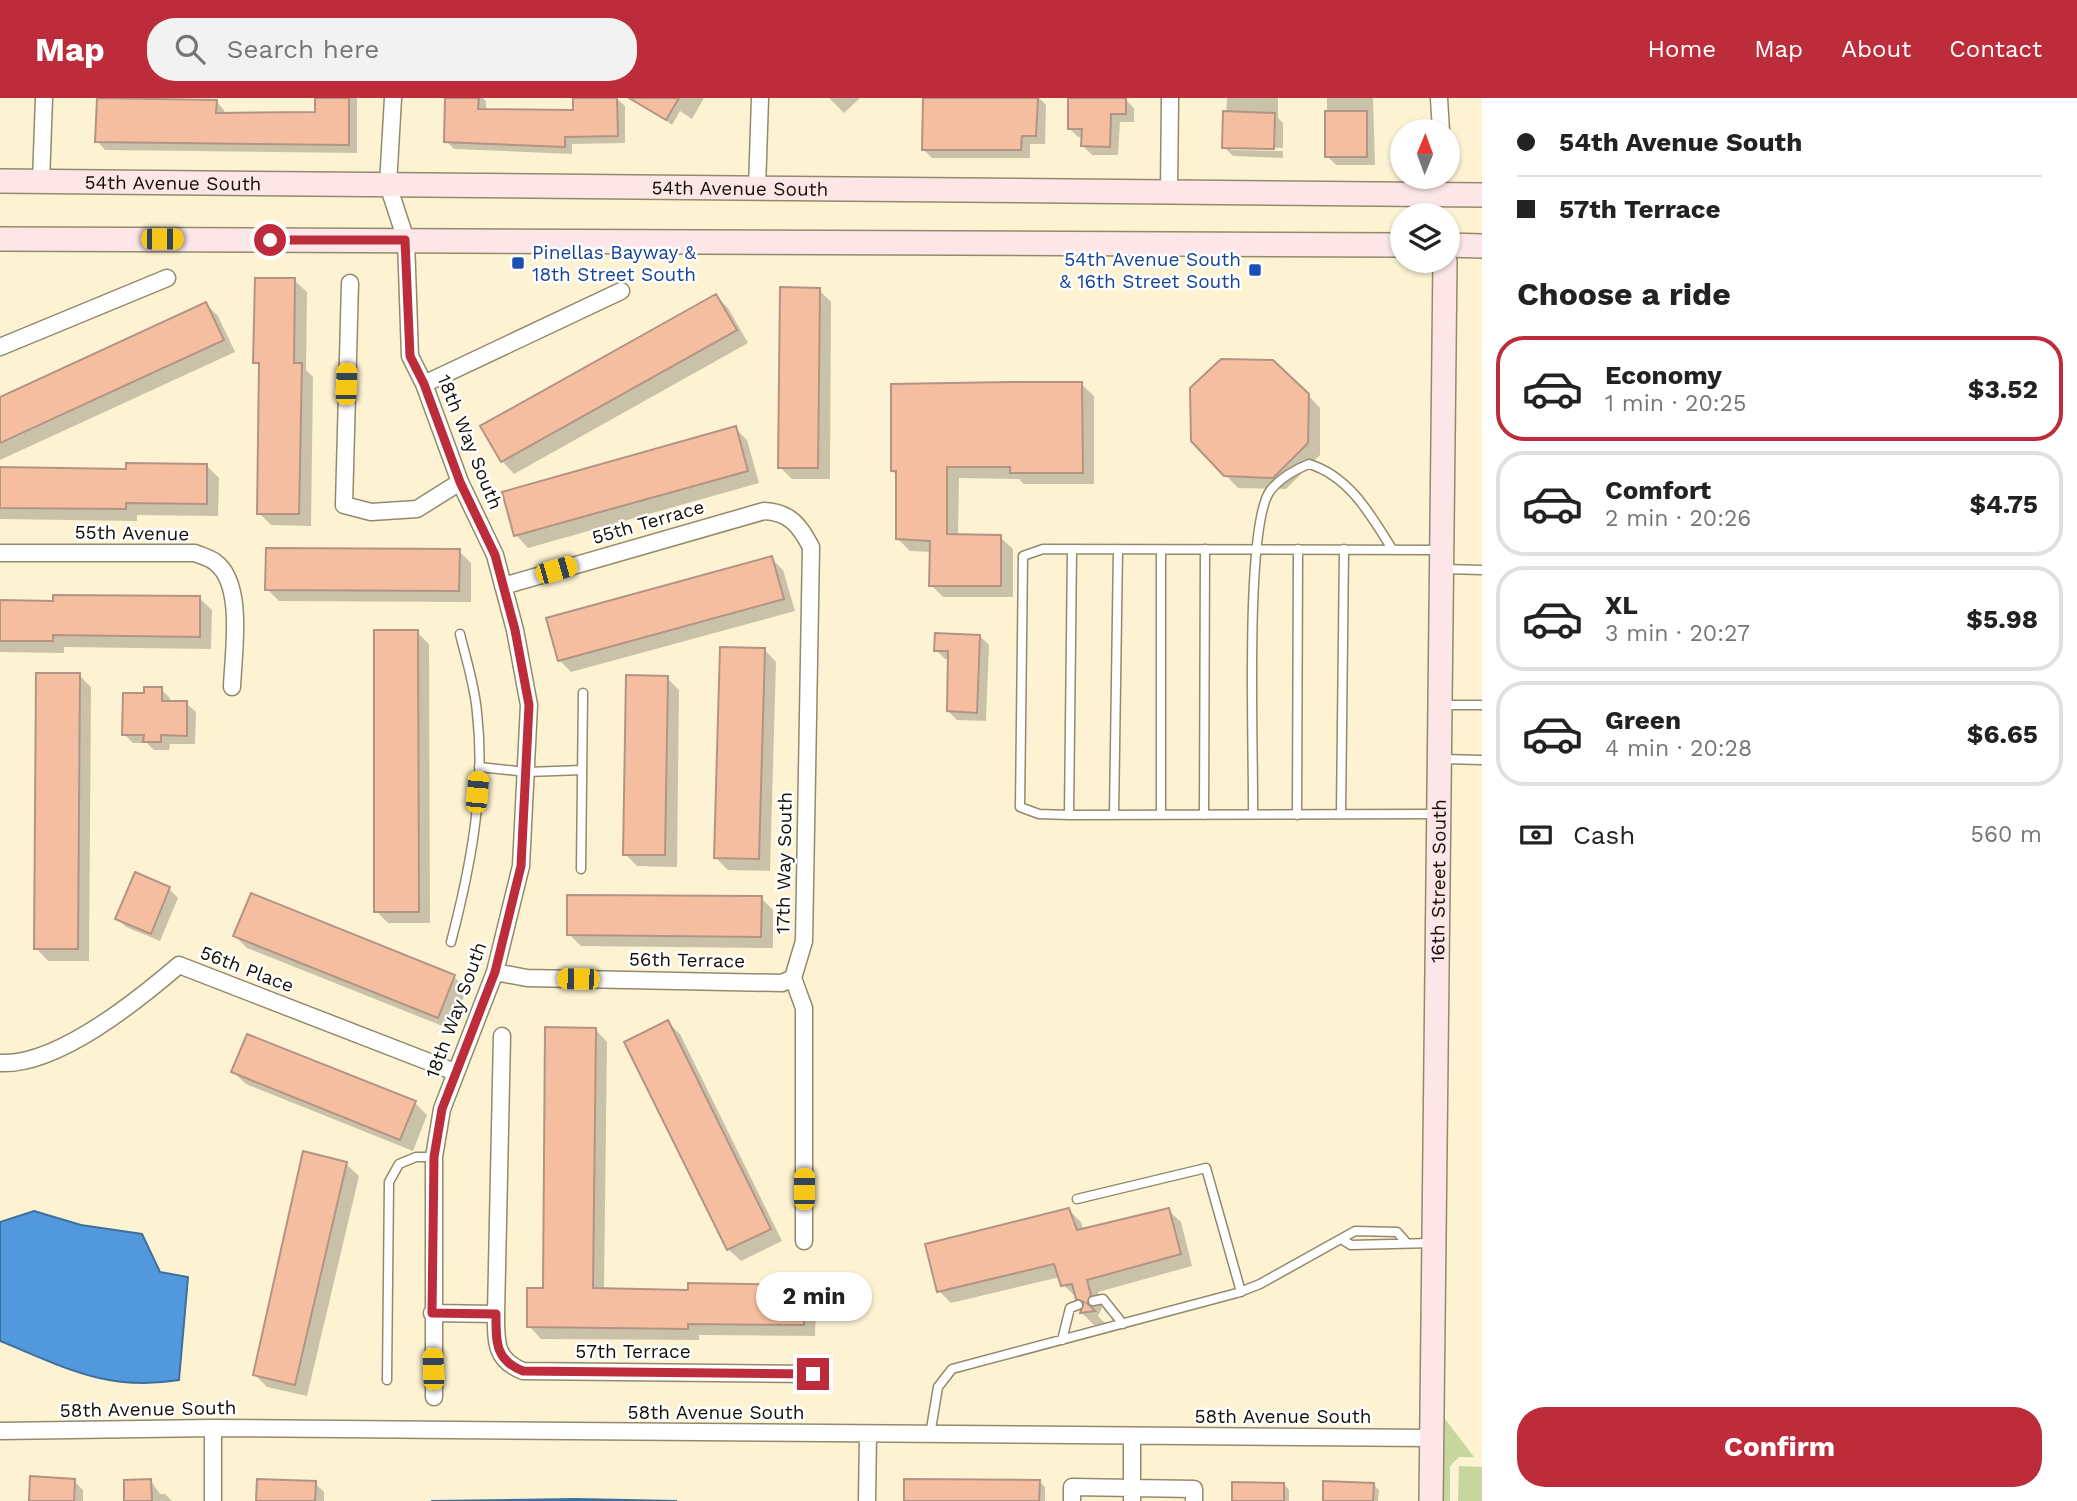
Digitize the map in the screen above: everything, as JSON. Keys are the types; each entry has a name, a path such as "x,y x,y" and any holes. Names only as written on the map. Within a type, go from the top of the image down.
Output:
{"main road":[{"name":"54th Avenue South","path":"0,181 1482,195"},
{"path":"0,239 1390,245"},
{"path":"1460,245 1482,246"},
{"name":"16th Street South","path":"1431,1501 1445,273"}],"street":[{"path":"41,182 44,98"},
{"path":"388,185 393,98"},
{"path":"757,189 760,98"},
{"path":"1169,192 1170,98"},
{"path":"1439,98 1440,119"},
{"name":"18th Way South","path":"388,185 405,240 410,356 424,384 460,482 495,555 529,705 521,866 495,972 442,1109 434,1157 434,1397"},
{"path":"0,347 167,278"},
{"path":"350,283 344,506 371,512 417,509 460,482"},
{"path":"424,384 621,291"},
{"name":"55th Terrace","path":"503,586 764,510 780,512 801,526"},
{"name":"17th Way South","path":"793,978 804,941 810,642 811,548 801,526"},
{"name":"55th Avenue","path":"0,553 195,553 216,562 228,578 234,597 232,687"},
{"name":"56th Place","path":"0,1063 28,1062 56,1050 116,1015 179,965 455,1072"},
{"name":"56th Terrace","path":"495,972 527,978 782,983 793,978"},
{"path":"793,978 804,1008 804,1241"},
{"name":"57th Terrace","path":"502,1036 496,1314 498,1349 507,1365 523,1371 813,1374"},
{"path":"432,1313 496,1314"},
{"path":"213,1428 213,1501"},
{"name":"58th Avenue South","path":"0,1432 213,1428 1431,1438"},
{"path":"867,1501 868,1434"},
{"path":"1132,1436 1132,1494"},
{"path":"1072,1501 1072,1487 1132,1494 1194,1489 1194,1501"}],"lane":[{"path":"1253,814 1255,549 1269,492 1290,472 1309,464 1329,470 1365,506 1392,549"},
{"path":"1440,814 1069,815 1039,814 1020,807 1023,556 1043,549 1392,549 1482,570"},
{"path":"1069,815 1072,549"},
{"path":"1114,815 1118,549"},
{"path":"1205,549 1205,815"},
{"path":"1297,814 1298,549"},
{"path":"1341,814 1344,549"},
{"path":"1161,550 1161,815"},
{"path":"451,942 466,883 479,767 477,712 460,634"},
{"path":"581,869 583,692"},
{"path":"1441,705 1482,705"},
{"path":"1441,759 1482,760"},
{"path":"479,767 527,772 582,771"},
{"path":"387,1380 389,1182 399,1164 416,1157 434,1157"},
{"path":"1077,1199 1206,1168 1241,1292"},
{"path":"930,1435 938,1387 952,1369 1241,1292 1343,1240 1355,1231 1396,1232 1405,1241"},
{"path":"1343,1240 1361,1245 1398,1246 1405,1241 1436,1243"},
{"path":"1093,1301 1103,1299 1123,1324"},
{"path":"1062,1340 1070,1308 1078,1306"}],"green space":[{"path":"1442,1415 1474,1457 1459,1457 1450,1466 1450,1501 1442,1501"},
{"path":"1459,1466 1482,1467 1482,1501 1458,1501"}],"water":[{"path":"34,1211 81,1225 142,1234 160,1272 188,1277 179,1380 130,1383 108,1380 66,1368 0,1341 0,1222"},
{"path":"576,1499 677,1501 431,1501"}],"building":[{"path":"97,98 217,100 216,113 315,112 315,98 349,98 349,145 95,142"},
{"path":"445,98 479,98 478,109 573,110 573,98 617,98 618,136 565,137 565,147 444,142"},
{"path":"629,98 679,98 666,120"},
{"path":"923,98 1038,98 1036,136 1022,136 1021,150 922,150"},
{"path":"1068,98 1126,98 1126,114 1111,114 1110,147 1081,146 1082,129 1068,129"},
{"path":"1223,111 1275,113 1274,149 1222,148"},
{"path":"1325,111 1367,111 1367,157 1325,157"},
{"path":"255,278 295,278 294,363 302,363 299,514 257,514 259,363 253,363"},
{"path":"780,287 820,288 818,468 778,468"},
{"path":"716,294 737,330 501,462 480,426"},
{"path":"206,302 224,340 0,443 0,397"},
{"path":"1221,359 1273,360 1309,394 1308,443 1273,478 1224,476 1191,441 1190,388"},
{"path":"1082,382 1083,473 1010,473 1010,467 947,467 947,534 1001,535 1001,586 929,586 930,541 896,539 896,471 891,471 891,384"},
{"path":"736,426 748,471 514,536 502,492"},
{"path":"126,463 207,464 207,504 126,503 126,509 0,508 0,467 126,469"},
{"path":"266,548 460,549 459,591 265,590"},
{"path":"772,556 784,599 558,661 546,618"},
{"path":"53,595 200,596 200,637 53,635 53,641 0,641 0,600 53,601"},
{"path":"374,630 418,630 419,912 374,912"},
{"path":"935,633 980,635 977,713 947,711 948,651 934,651"},
{"path":"720,647 765,648 759,859 714,858"},
{"path":"36,673 80,673 78,949 34,949"},
{"path":"626,675 668,676 665,855 623,855"},
{"path":"144,687 162,687 162,701 187,701 187,736 161,735 161,742 143,742 144,735 122,735 123,693 144,693"},
{"path":"135,872 170,887 151,934 115,919"},
{"path":"251,893 455,975 438,1018 233,936"},
{"path":"567,895 762,896 761,937 567,935"},
{"path":"668,1020 771,1229 727,1250 624,1042"},
{"path":"545,1027 596,1028 593,1288 688,1290 688,1283 804,1285 804,1325 688,1324 688,1329 527,1327 527,1288 543,1288"},
{"path":"247,1034 416,1101 400,1140 231,1072"},
{"path":"303,1151 347,1162 295,1385 253,1375"},
{"path":"1069,1208 1077,1230 1169,1208 1181,1254 1087,1280 1091,1295 1087,1303 1095,1311 1080,1313 1084,1302 1076,1299 1072,1284 1061,1286 1054,1264 937,1292 925,1244"},
{"path":"30,1476 75,1479 74,1501 29,1501"},
{"path":"151,1479 152,1501 124,1501 124,1480"},
{"path":"257,1479 316,1481 315,1501 256,1501"},
{"path":"904,1479 1040,1480 1039,1501 904,1501"},
{"path":"1323,1481 1374,1483 1373,1501 1323,1501"},
{"path":"1232,1482 1284,1483 1284,1501 1232,1501"}],"place":[{"name":"Pinellas Bayway & 18th Street South","path":"518,263"},
{"name":"54th Avenue South & 16th Street South","path":"1255,270"}],"route":[{"path":"270,240 405,240 410,356 424,384 460,482 495,555 515,630 529,705 521,866 495,972 442,1109 434,1157 432,1313 496,1314 498,1349 507,1365 523,1371 813,1374"}]}
